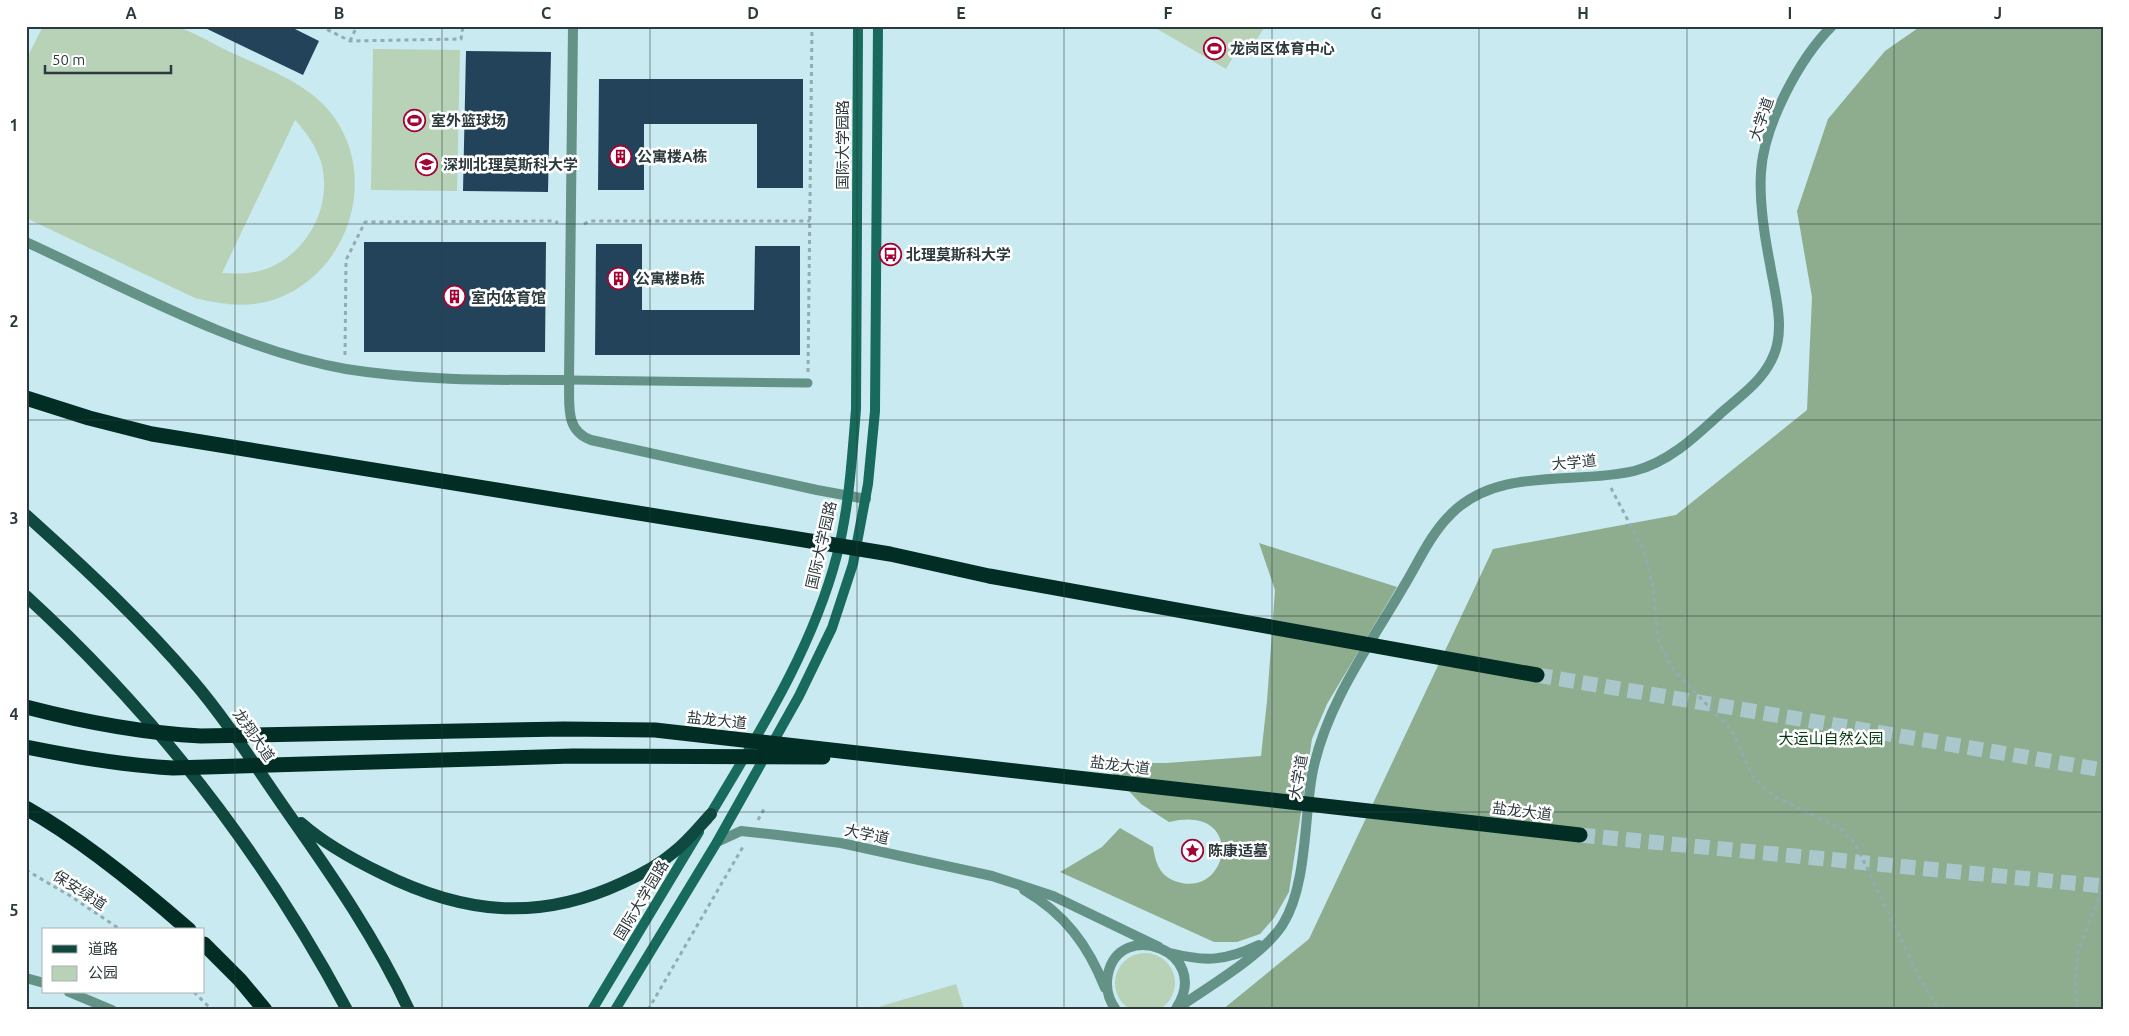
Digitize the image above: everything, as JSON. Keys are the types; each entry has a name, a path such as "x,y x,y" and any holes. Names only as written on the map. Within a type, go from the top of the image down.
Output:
{"highway":[{"path":"26,398 89,418 152,434 890,554 989,576 1537,675"},
{"name":"盐龙大道","path":"26,707 115,728 162,734 201,736 564,729 655,730 1580,835"},
{"path":"26,746 78,758 127,765 173,768 574,756 904,758"},
{"path":"26,808 91,851 143,890 186,928"},
{"path":"205,945 240,980 265,1010"}],"main road":[{"name":"龙翔大道","path":"26,516 100,582 193,682 233,731 369,932 409,1010"},
{"path":"26,596 112,682 212,798 295,919 347,1010"},
{"path":"283,806 315,835 339,851 398,882 466,903 525,910 577,901 629,879 674,852 691,837 711,814"}],"street":[{"path":"573,26 569,380 571,418 574,430 582,436 866,499"},
{"name":"国际大学园路","path":"592,1010 711,814 787,680 819,612 837,555 848,496 856,409 858,26"},
{"path":"615,1010 717,842 799,696 832,628 853,564 866,499 875,411 878,26"},
{"name":"大学道","path":"1175,1010 1258,951 1277,934 1286,919 1298,887 1312,776 1320,742 1334,708 1352,674 1432,540 1450,514 1470,498 1494,488 1521,482 1634,471 1679,450 1760,379 1773,358 1780,335 1762,221 1761,170 1771,125 1790,83 1821,37 1832,26"},
{"path":"26,242 212,328 277,351 345,368 419,378 569,380"},
{"name":"大学道","path":"717,842 741,831 841,843 992,876 1053,896 1170,953 1195,959 1228,958 1242,953 1277,934"},
{"name":"大学道","path":"1010,882 1037,897 1071,928 1087,949 1113,1008"},
{"name":"大学道","path":"1107,993 1106,981 1109,970 1124,951 1135,946 1147,944 1159,947"},
{"name":"大学道","path":"1170,953 1184,973 1185,986 1182,998 1175,1010"},
{"path":"26,978 42,982"},
{"path":"74,994 112,1010"}],"lane":[{"path":"569,380 808,383"}],"path":[{"path":"320,26 350,41 461,39 463,26"},
{"path":"350,41 357,26"},
{"path":"808,383 812,26"},
{"path":"345,368 346,260 365,222 556,221 562,226 572,227 580,226 590,221 810,221"},
{"path":"1604,474 1644,551 1653,587 1658,639 1671,667 1732,731 1753,778 1774,796 1841,828 1854,843 1922,984 1939,1010"},
{"path":"648,1010 764,810"},
{"name":"保安绿道","path":"26,870 72,897 117,928"},
{"path":"2078,1010 2074,979 2078,953 2103,886"},
{"path":"196,994 212,1010"}],"green space":[{"path":"43,26 170,26 190,32 299,85 324,105 334,117 348,143 354,170 354,198 348,225 336,250 319,272 296,289 270,301 242,305 195,298 26,218 26,60","holes":["295,120 316,150 321,162 324,178 324,194 315,224 297,249 271,267 246,273 222,273"]},
{"name":"龙岗区体育中心","path":"1152,26 1265,26 1253,46 1243,41 1226,69"},
{"name":"大运山自然公园","path":"1921,26 2103,26 2103,1010 1222,1010 1309,939 1493,549 1676,515 1807,410 1812,297 1797,211 1828,119 1885,51"},
{"name":"室外篮球场","path":"373,49 460,50 457,191 371,190"},
{"path":"1259,543 1397,587 1327,704 1312,739 1289,892 1274,918 1260,934 1237,942 1214,942 1060,872 1102,847 1120,828 1153,847 1160,869 1172,880 1196,883 1209,877 1218,865 1222,851 1219,837 1210,826 1194,820 1169,822 1141,804 1103,763 1166,763 1261,756 1275,590"},
{"path":"1145,953 1162,958 1170,966 1175,983 1170,1000 1162,1008 1145,1013 1128,1008 1120,1000 1115,983 1120,966 1128,958"},
{"path":"956,984 964,1009 973,1010 868,1010"}],"building":[{"path":"201,26 289,26 319,41 303,75"},
{"path":"466,51 551,52 548,192 463,191"},
{"name":"公寓楼A栋","path":"599,79 803,79 803,188 757,188 757,124 644,124 644,190 598,190"},
{"name":"室内体育馆","path":"364,242 546,242 545,352 364,352"},
{"name":"公寓楼B栋","path":"596,244 642,244 642,310 754,310 755,246 800,246 800,355 595,355"}],"tunnel":[{"path":"1537,675 2103,770"},
{"path":"1580,835 2103,886"}],"place":[{"name":"龙岗区体育中心","path":"1214,48"},
{"name":"室外篮球场","path":"415,120"},
{"name":"公寓楼A栋","path":"621,156"},
{"name":"深圳北理莫斯科大学","path":"427,164"},
{"name":"北理莫斯科大学","path":"890,254"},
{"name":"公寓楼B栋","path":"619,278"},
{"name":"室内体育馆","path":"455,297"},
{"name":"陈康适墓","path":"1192,850"}]}
